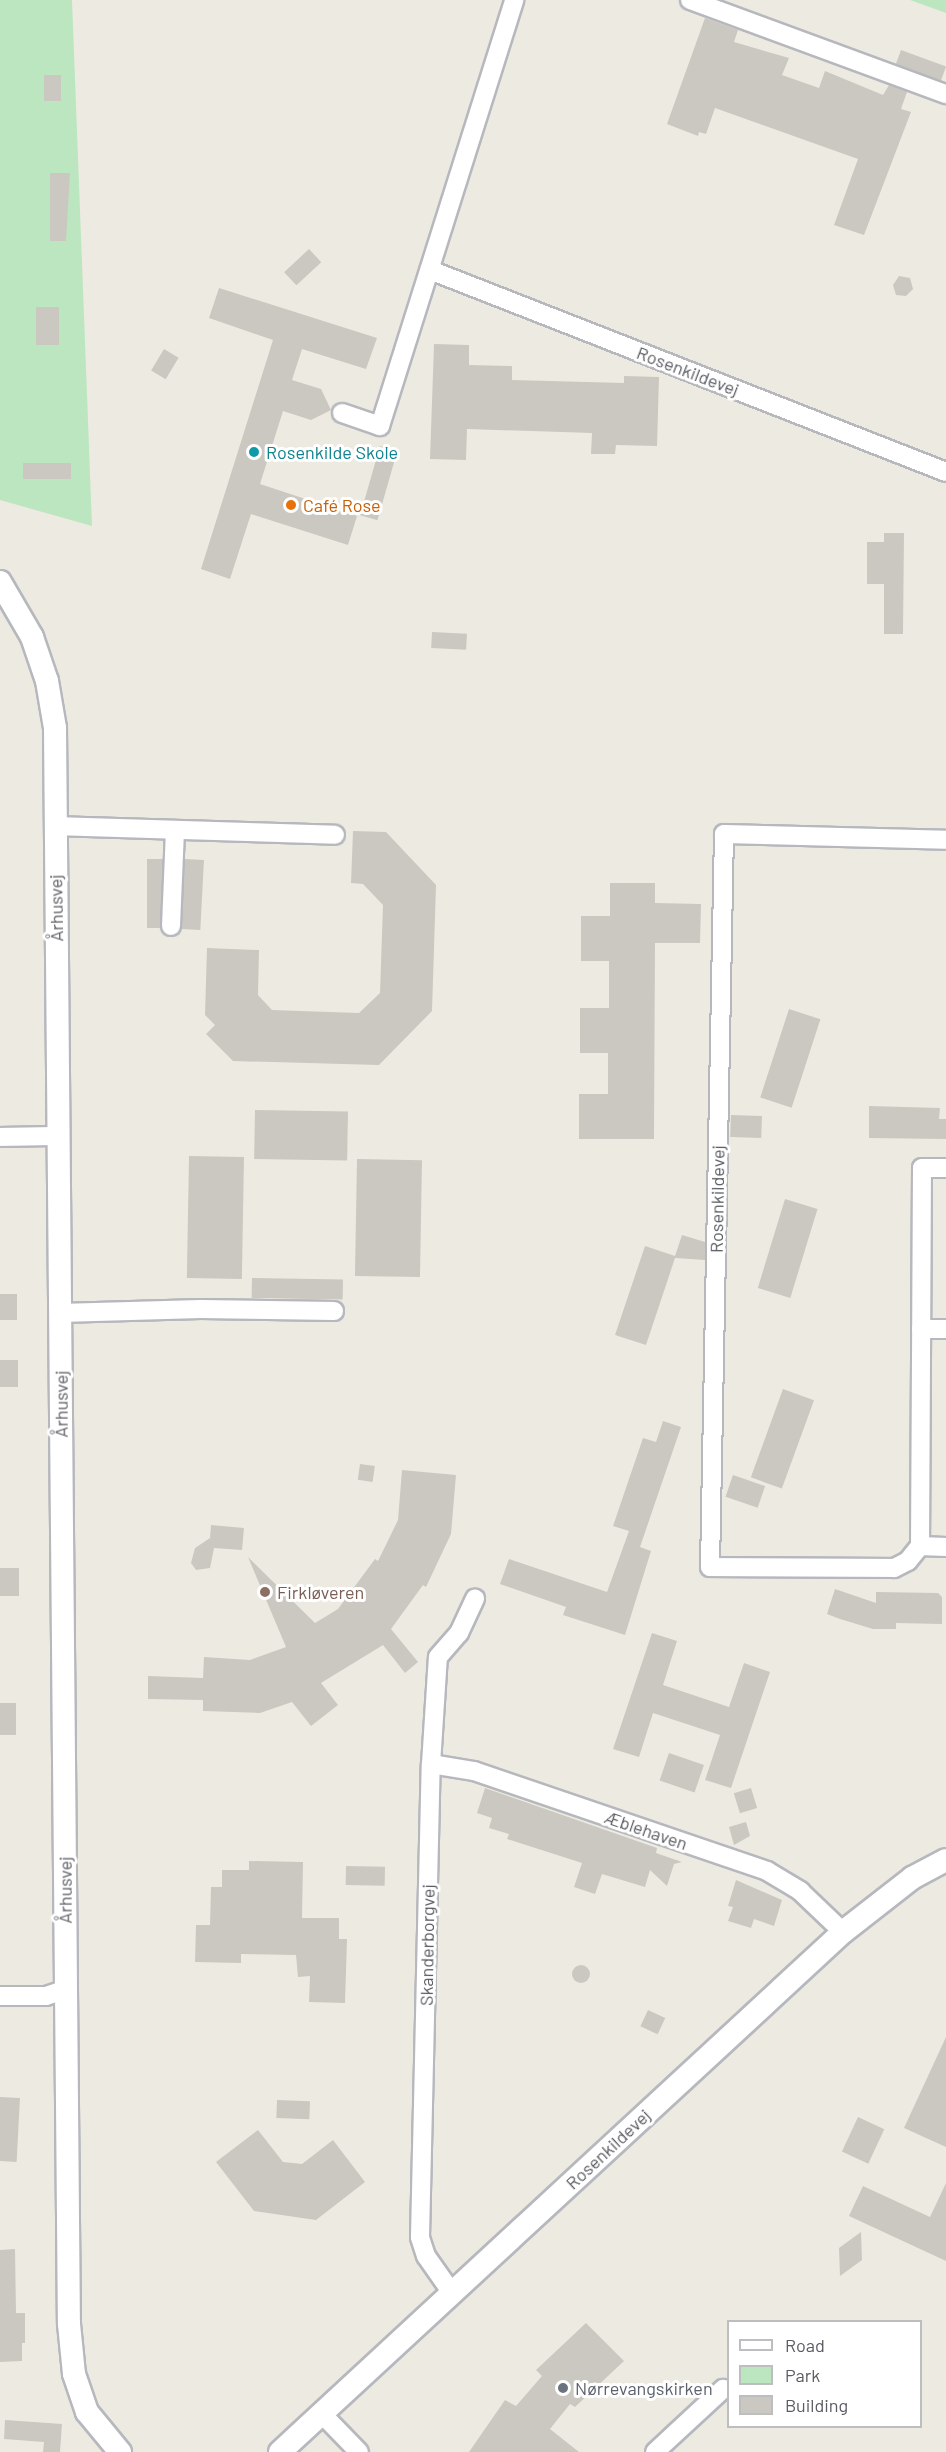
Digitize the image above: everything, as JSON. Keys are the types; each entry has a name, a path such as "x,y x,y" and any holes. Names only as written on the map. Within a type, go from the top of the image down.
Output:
{"street":[{"path":"342,413 380,426 514,0"},
{"path":"690,0 946,94"},
{"name":"Rosenkildevej","path":"430,270 946,472"},
{"name":"Århusvej","path":"0,582 32,637 47,681 55,728 69,2324 74,2374 87,2412 110,2449"},
{"path":"55,826 334,835"},
{"path":"171,926 175,830"},
{"name":"Rosenkildevej","path":"920,1545 908,1561 894,1568 710,1567 724,834 946,840"},
{"path":"0,1137 60,1136"},
{"path":"946,1168 922,1168 920,1545 946,1547"},
{"path":"60,1313 201,1309 334,1311"},
{"path":"921,1329 946,1329"},
{"name":"Skanderborgvej","path":"452,2293 426,2256 420,2236 431,1764 438,1657 459,1633 475,1599"},
{"name":"Æblehaven","path":"431,1764 474,1771 767,1871 800,1891 843,1932"},
{"name":"Rosenkildevej","path":"280,2452 843,1932 912,1878 946,1860"},
{"path":"0,1996 46,1996 66,1989"},
{"path":"655,2452 723,2389"},
{"path":"322,2414 359,2452"}],"green space":[{"path":"0,0 72,0 92,526 0,500"},
{"path":"910,0 946,0 946,13"}],"building":[{"path":"705,18 738,30 734,42 789,58 782,75 819,88 825,71 883,95 889,85 907,92 901,109 911,112 864,235 834,225 858,159 715,108 706,134 699,132 698,136 667,124"},
{"path":"901,50 946,66 941,81 896,64"},
{"path":"44,75 61,75 61,101 44,101"},
{"path":"50,173 70,173 66,241 50,241"},
{"path":"309,249 321,262 296,285 284,272"},
{"path":"899,276 910,278 913,289 906,296 896,295 893,285"},
{"name":"Rosenkilde Skole","path":"219,288 377,338 366,369 302,349 292,380 321,389 331,410 311,420 283,411 260,484 357,516 348,545 251,514 230,579 201,569 273,340 209,318"},
{"path":"36,307 59,307 59,345 36,345"},
{"path":"434,344 469,345 469,365 512,366 512,380 624,383 624,376 659,377 657,446 616,445 615,454 591,454 592,433 467,429 466,460 430,459"},
{"path":"164,349 179,358 166,379 151,370"},
{"path":"380,446 397,451 377,520 360,515"},
{"path":"23,463 71,463 71,479 23,479"},
{"path":"884,533 904,533 903,634 884,634 884,584 867,584 867,542 884,542"},
{"path":"432,632 467,634 466,650 431,648"},
{"path":"353,831 386,832 436,885 432,1011 379,1065 233,1061 206,1034 215,1025 205,1015 207,948 259,950 258,995 272,1010 359,1013 380,993 383,905 363,884 351,883"},
{"path":"147,859 163,859 163,928 147,928"},
{"path":"185,859 204,860 200,930 181,929"},
{"path":"610,883 655,883 655,903 701,904 700,943 655,943 654,1139 579,1139 579,1094 608,1094 608,1053 580,1053 580,1008 609,1008 609,961 581,961 581,916 610,916"},
{"path":"789,1009 820,1019 792,1108 760,1097"},
{"path":"869,1106 940,1108 939,1119 946,1119 946,1139 869,1138"},
{"path":"255,1110 348,1112 347,1161 254,1159"},
{"path":"731,1115 762,1116 761,1138 730,1137"},
{"path":"189,1156 244,1157 242,1279 187,1278"},
{"path":"357,1159 422,1160 420,1277 355,1276"},
{"path":"785,1199 818,1209 790,1298 758,1288"},
{"path":"682,1235 705,1242 705,1260 675,1258 646,1345 615,1335 645,1246 675,1256"},
{"path":"252,1278 343,1280 343,1300 252,1298"},
{"path":"0,1294 17,1294 17,1320 0,1320"},
{"path":"0,1360 18,1360 18,1387 0,1387"},
{"path":"783,1389 814,1400 782,1489 751,1477"},
{"path":"663,1421 681,1427 640,1547 651,1551 625,1635 563,1615 566,1607 500,1584 509,1559 607,1592 629,1531 613,1526 643,1438 656,1442"},
{"path":"360,1464 375,1466 373,1482 358,1480"},
{"path":"402,1470 456,1475 451,1534 426,1587 423,1585 391,1629 418,1662 405,1673 383,1645 321,1683 338,1705 311,1726 292,1702 260,1713 203,1711 203,1700 148,1699 148,1676 203,1678 204,1657 250,1660 286,1647 248,1557 315,1623 338,1609 375,1559 378,1561 398,1520"},
{"path":"733,1475 765,1486 758,1508 726,1497"},
{"path":"211,1525 244,1528 242,1550 214,1548 210,1568 196,1570 191,1563 195,1548 210,1538"},
{"path":"0,1568 19,1568 19,1596 0,1596"},
{"path":"835,1589 876,1603 876,1592 938,1593 942,1597 942,1624 896,1623 896,1629 873,1629 840,1619 827,1614"},
{"path":"652,1633 677,1641 663,1685 729,1707 744,1663 770,1672 731,1788 705,1780 720,1735 653,1713 639,1757 613,1749"},
{"path":"0,1703 16,1703 16,1735 0,1735"},
{"path":"669,1753 704,1765 695,1792 660,1780"},
{"path":"485,1788 657,1848 656,1853 682,1862 674,1864 667,1886 650,1870 645,1887 602,1874 595,1894 574,1887 582,1863 507,1839 509,1834 489,1828 492,1818 477,1813"},
{"path":"751,1788 757,1808 740,1813 734,1793"},
{"path":"746,1822 750,1836 734,1845 729,1827"},
{"path":"249,1861 303,1862 302,1918 339,1918 339,1939 347,1939 345,2003 309,2002 310,1976 298,1977 296,1955 241,1954 241,1963 195,1962 196,1925 210,1925 211,1887 222,1887 222,1870 249,1870"},
{"path":"346,1866 385,1867 385,1886 346,1885"},
{"path":"736,1880 782,1900 774,1926 754,1919 751,1928 728,1921 733,1907 728,1906"},
{"path":"581,1965 587,1968 590,1974 587,1980 581,1983 575,1980 572,1974 575,1968"},
{"path":"648,2010 665,2018 658,2034 640,2026"},
{"path":"946,2037 946,2147 904,2128"},
{"path":"0,2097 20,2098 17,2162 0,2161"},
{"path":"277,2100 310,2101 309,2119 276,2118"},
{"path":"858,2117 884,2129 868,2164 842,2151"},
{"path":"258,2130 283,2162 302,2164 333,2140 365,2182 316,2220 254,2211 216,2162"},
{"path":"946,2183 946,2261 849,2216 863,2186 930,2217"},
{"path":"861,2232 862,2260 840,2276 839,2248"},
{"path":"15,2249 16,2313 25,2313 25,2343 22,2343 22,2361 0,2362 0,2250"},
{"name":"Nørrevangskirken","path":"586,2323 624,2361 575,2407 570,2404 550,2429 579,2452 469,2452 505,2400 516,2406 542,2376 536,2370"},
{"path":"5,2420 62,2424 60,2452 43,2452 44,2442 4,2439"}],"place":[{"name":"Rosenkilde Skole","path":"254,452"},
{"name":"Café Rose","path":"291,505"},
{"name":"Firkløveren","path":"265,1592"},
{"name":"Nørrevangskirken","path":"563,2388"}]}
